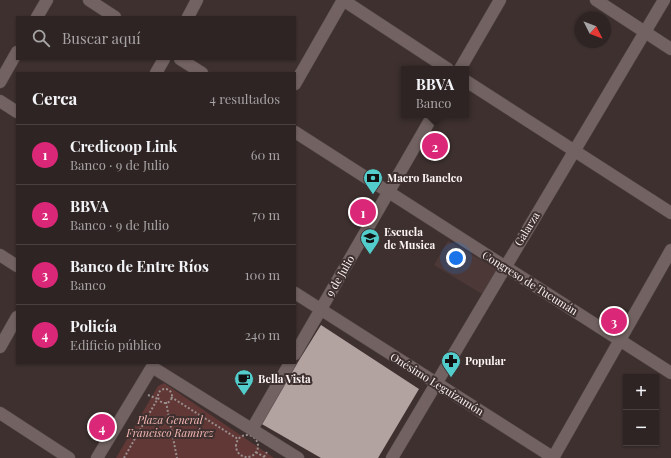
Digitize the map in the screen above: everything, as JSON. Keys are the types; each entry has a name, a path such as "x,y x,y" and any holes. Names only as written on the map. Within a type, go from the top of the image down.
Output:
{"street":[{"path":"38,16 46,0"},
{"path":"89,0 113,16"},
{"path":"189,16 197,0"},
{"path":"296,82 343,0 443,66"},
{"path":"462,66 500,0"},
{"path":"596,0 671,49"},
{"name":"Galarza","path":"392,458 435,383 664,0"},
{"path":"0,82 16,54"},
{"path":"157,72 163,60"},
{"path":"182,60 200,72"},
{"path":"469,83 671,213"},
{"path":"0,101 16,111"},
{"name":"9 de Julio","path":"296,352 432,118"},
{"name":"Congreso de Tucumán","path":"296,133 671,373"},
{"path":"553,458 671,250"},
{"path":"0,255 16,265"},
{"name":"Onésimo Leguizamón","path":"296,294 553,458"},
{"path":"0,347 16,319"},
{"path":"252,429 289,364"},
{"path":"97,458 151,365 298,458"},
{"path":"0,413 69,458"}],"path":[{"path":"166,402 162,402 158,398 159,391 162,389 169,390 171,397 238,440"},
{"path":"166,402 171,397"},
{"path":"124,458 157,400"},
{"path":"166,402 177,458"},
{"path":"246,434 256,438 258,448 256,452 248,457 243,457 236,449 238,440 246,434"},
{"path":"256,452 265,458"}],"shaded area":[{"path":"448,241 497,269 482,294 434,265"}],"green space":[{"name":"Plaza General Francisco Ramírez","path":"164,383 274,458 116,458 158,386"}],"building":[{"path":"321,325 419,389 378,458 321,458 260,423"}],"place":[{"name":"BBVA","path":"435,146"},
{"name":"Macro Banelco","path":"373,195"},
{"name":"Credicoop Link","path":"363,212"},
{"name":"Escuela de Musica","path":"370,255"},
{"name":"Banco de Entre Ríos","path":"614,321"},
{"name":"Popular","path":"451,378"},
{"name":"Bella Vista","path":"244,396"},
{"name":"Policía","path":"102,427"}]}
